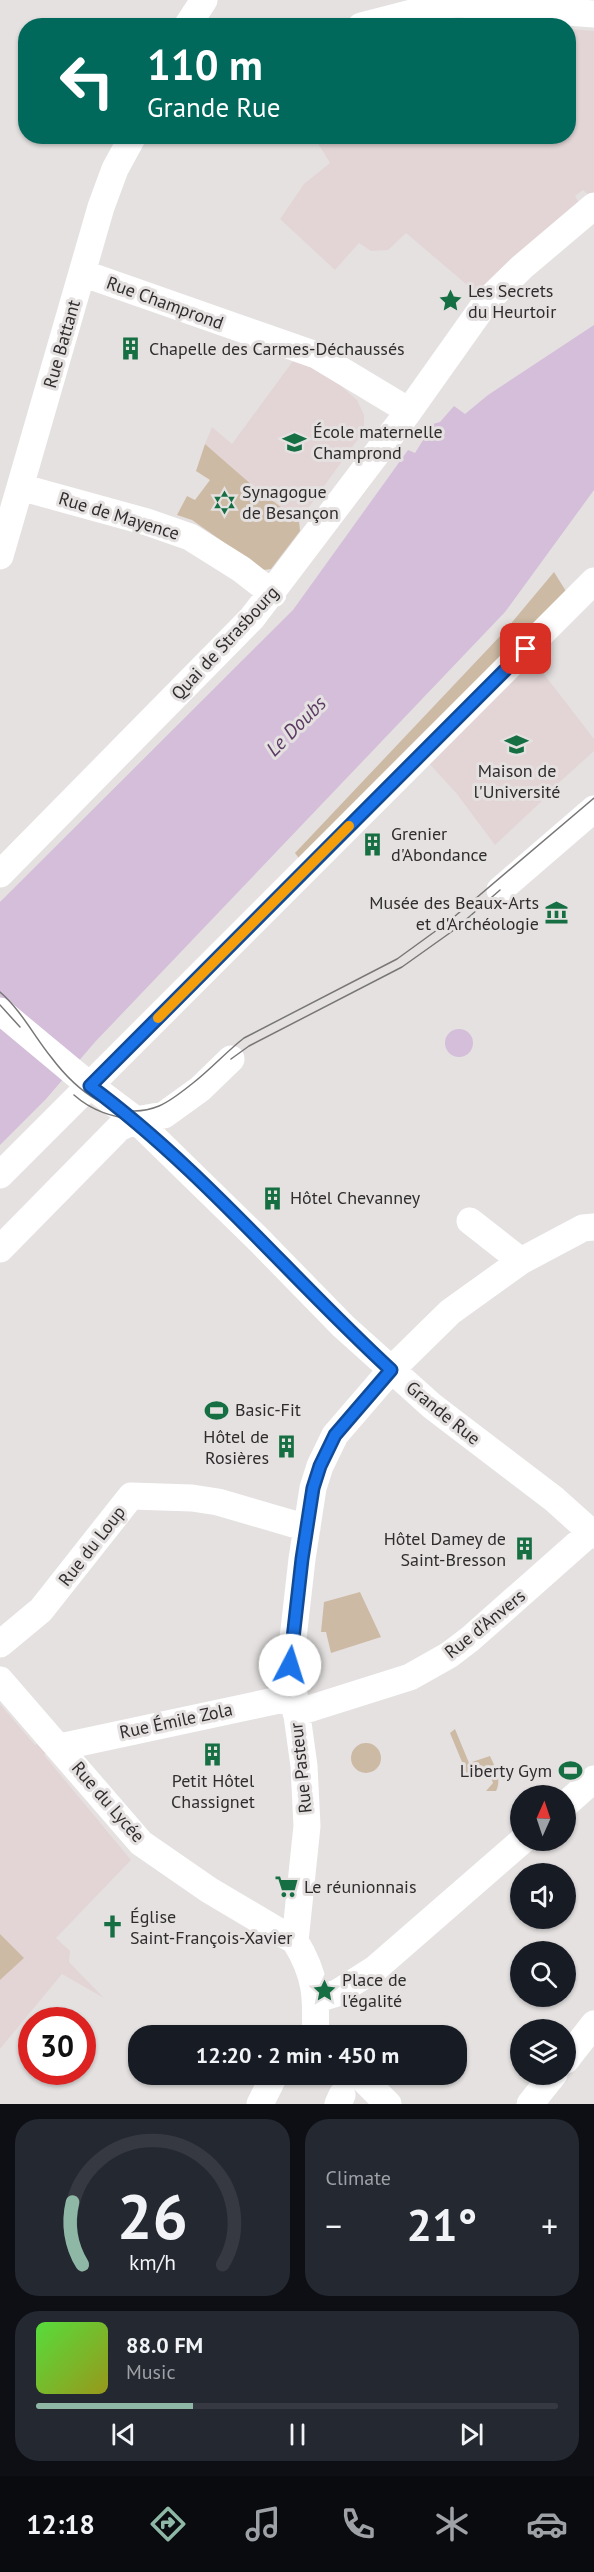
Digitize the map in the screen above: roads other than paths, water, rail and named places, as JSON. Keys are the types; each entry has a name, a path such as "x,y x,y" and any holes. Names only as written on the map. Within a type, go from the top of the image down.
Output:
{"street":[{"path":"192,18 204,0"},
{"path":"392,18 443,5 459,4 594,14"},
{"name":"Rue Battant","path":"0,556 101,207 115,169 129,144"},
{"name":"Quai de Strasbourg","path":"0,873 252,618 273,594 409,411 487,301 522,267 594,206"},
{"name":"Rue Champrond","path":"82,273 361,372 409,411"},
{"name":"Rue de Mayence","path":"20,487 147,522 170,532 190,537 242,569 273,594"},
{"path":"0,1175 87,1083 592,582"},
{"path":"500,890 594,809"},
{"name":"Grande Rue","path":"0,1011 136,1120 336,1319 432,1407 554,1499 592,1534"},
{"path":"0,1249 119,1128 136,1120 164,1115 200,1089 231,1059"},
{"path":"470,1221 520,1261"},
{"name":"Rue Pasteur","path":"295,1941 308,1826 304,1766 290,1665 307,1528 320,1466 335,1435 391,1370 450,1312 520,1261 583,1228 594,1227"},
{"name":"Rue du Loup","path":"0,1644 41,1610 131,1496 192,1498 218,1502 307,1528"},
{"name":"Rue d'Anvers","path":"294,1705 410,1677 470,1640 592,1534"},
{"name":"Rue du Lycée","path":"0,1680 141,1843 209,1890 295,1941"},
{"name":"Rue Émile Zola","path":"60,1747 294,1705"},
{"path":"576,1795 594,1779"},
{"path":"317,1999 338,1993 376,1968 510,1851"},
{"path":"295,1941 312,1975 317,1999 316,2025"},
{"path":"576,2047 594,2024"},
{"path":"260,2104 270,2085"},
{"path":"530,2104 545,2085"},
{"path":"346,2091 388,2104"}],"water":[{"name":"Le Doubs","path":"594,325 594,490 505,612 95,1042 46,1099 0,1145 0,902 293,610 408,450 415,453 433,424 440,422 454,406 465,414 488,395"},
{"path":"459,1029 469,1033 473,1043 469,1053 459,1057 449,1053 445,1043 449,1033"}],"tram line":[{"path":"0,992 21,1015 61,1069 84,1091 112,1107 143,1110 159,1106 189,1086 244,1038 397,959 448,922 594,798"},
{"path":"231,1059 249,1046 402,967 454,930 500,890"},
{"path":"0,1005 20,1027"},
{"path":"74,1095 103,1112 136,1120"}],"place":[{"name":"Les Secrets du Heurtoir","path":"450,301"},
{"name":"Chapelle des Carmes-Déchaussés","path":"131,349"},
{"name":"École maternelle Champrond","path":"295,442"},
{"name":"Synagogue de Besançon","path":"224,502"},
{"name":"Maison de l'Université","path":"517,745"},
{"name":"Grenier d'Abondance","path":"373,844"},
{"name":"Musée des Beaux-Arts et d'Archéologie","path":"557,913"},
{"name":"Hôtel Chevanney","path":"272,1198"},
{"name":"Basic-Fit","path":"217,1410"},
{"name":"Hôtel de Rosières","path":"287,1447"},
{"name":"Hôtel Damey de Saint-Bresson","path":"524,1549"},
{"name":"Petit Hôtel Chassignet","path":"213,1755"},
{"name":"Liberty Gym","path":"570,1771"},
{"name":"Le réunionnais","path":"286,1887"},
{"name":"Église Saint-François-Xavier","path":"112,1927"},
{"name":"Place de l'égalité","path":"324,1990"}]}
